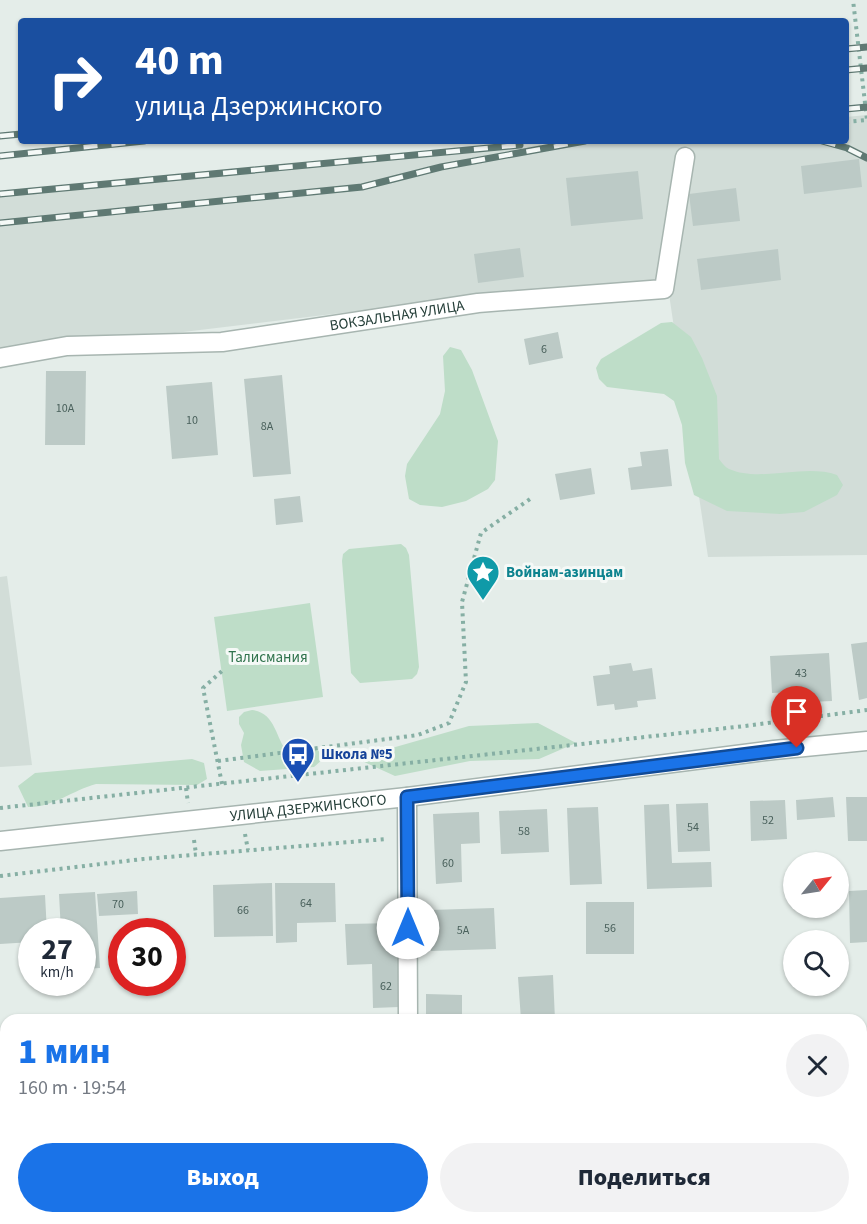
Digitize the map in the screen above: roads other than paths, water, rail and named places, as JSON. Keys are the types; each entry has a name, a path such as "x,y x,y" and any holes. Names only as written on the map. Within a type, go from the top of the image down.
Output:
{"street":[{"name":"ВОКЗАЛЬНАЯ УЛИЦА","path":"0,358 67,346 222,342 478,303 663,289 685,157"},
{"name":"УЛИЦА ДЗЕРЖИНСКОГО","path":"0,841 407,797 774,750 867,741"},
{"path":"407,797 408,1014"}],"railway":[{"path":"849,49 867,47"},
{"path":"849,70 867,68"},
{"path":"849,109 867,107"},
{"path":"0,136 18,134"},
{"path":"0,156 115,144"},
{"path":"0,223 362,187 441,167 568,144"},
{"path":"833,144 867,158"},
{"path":"0,194 520,145"}],"place":[{"name":"Войнам-азинцам","path":"483,601"},
{"name":"Школа №5","path":"298,783"}],"park label":[{"name":"Талисмания","path":"268,657"}]}
